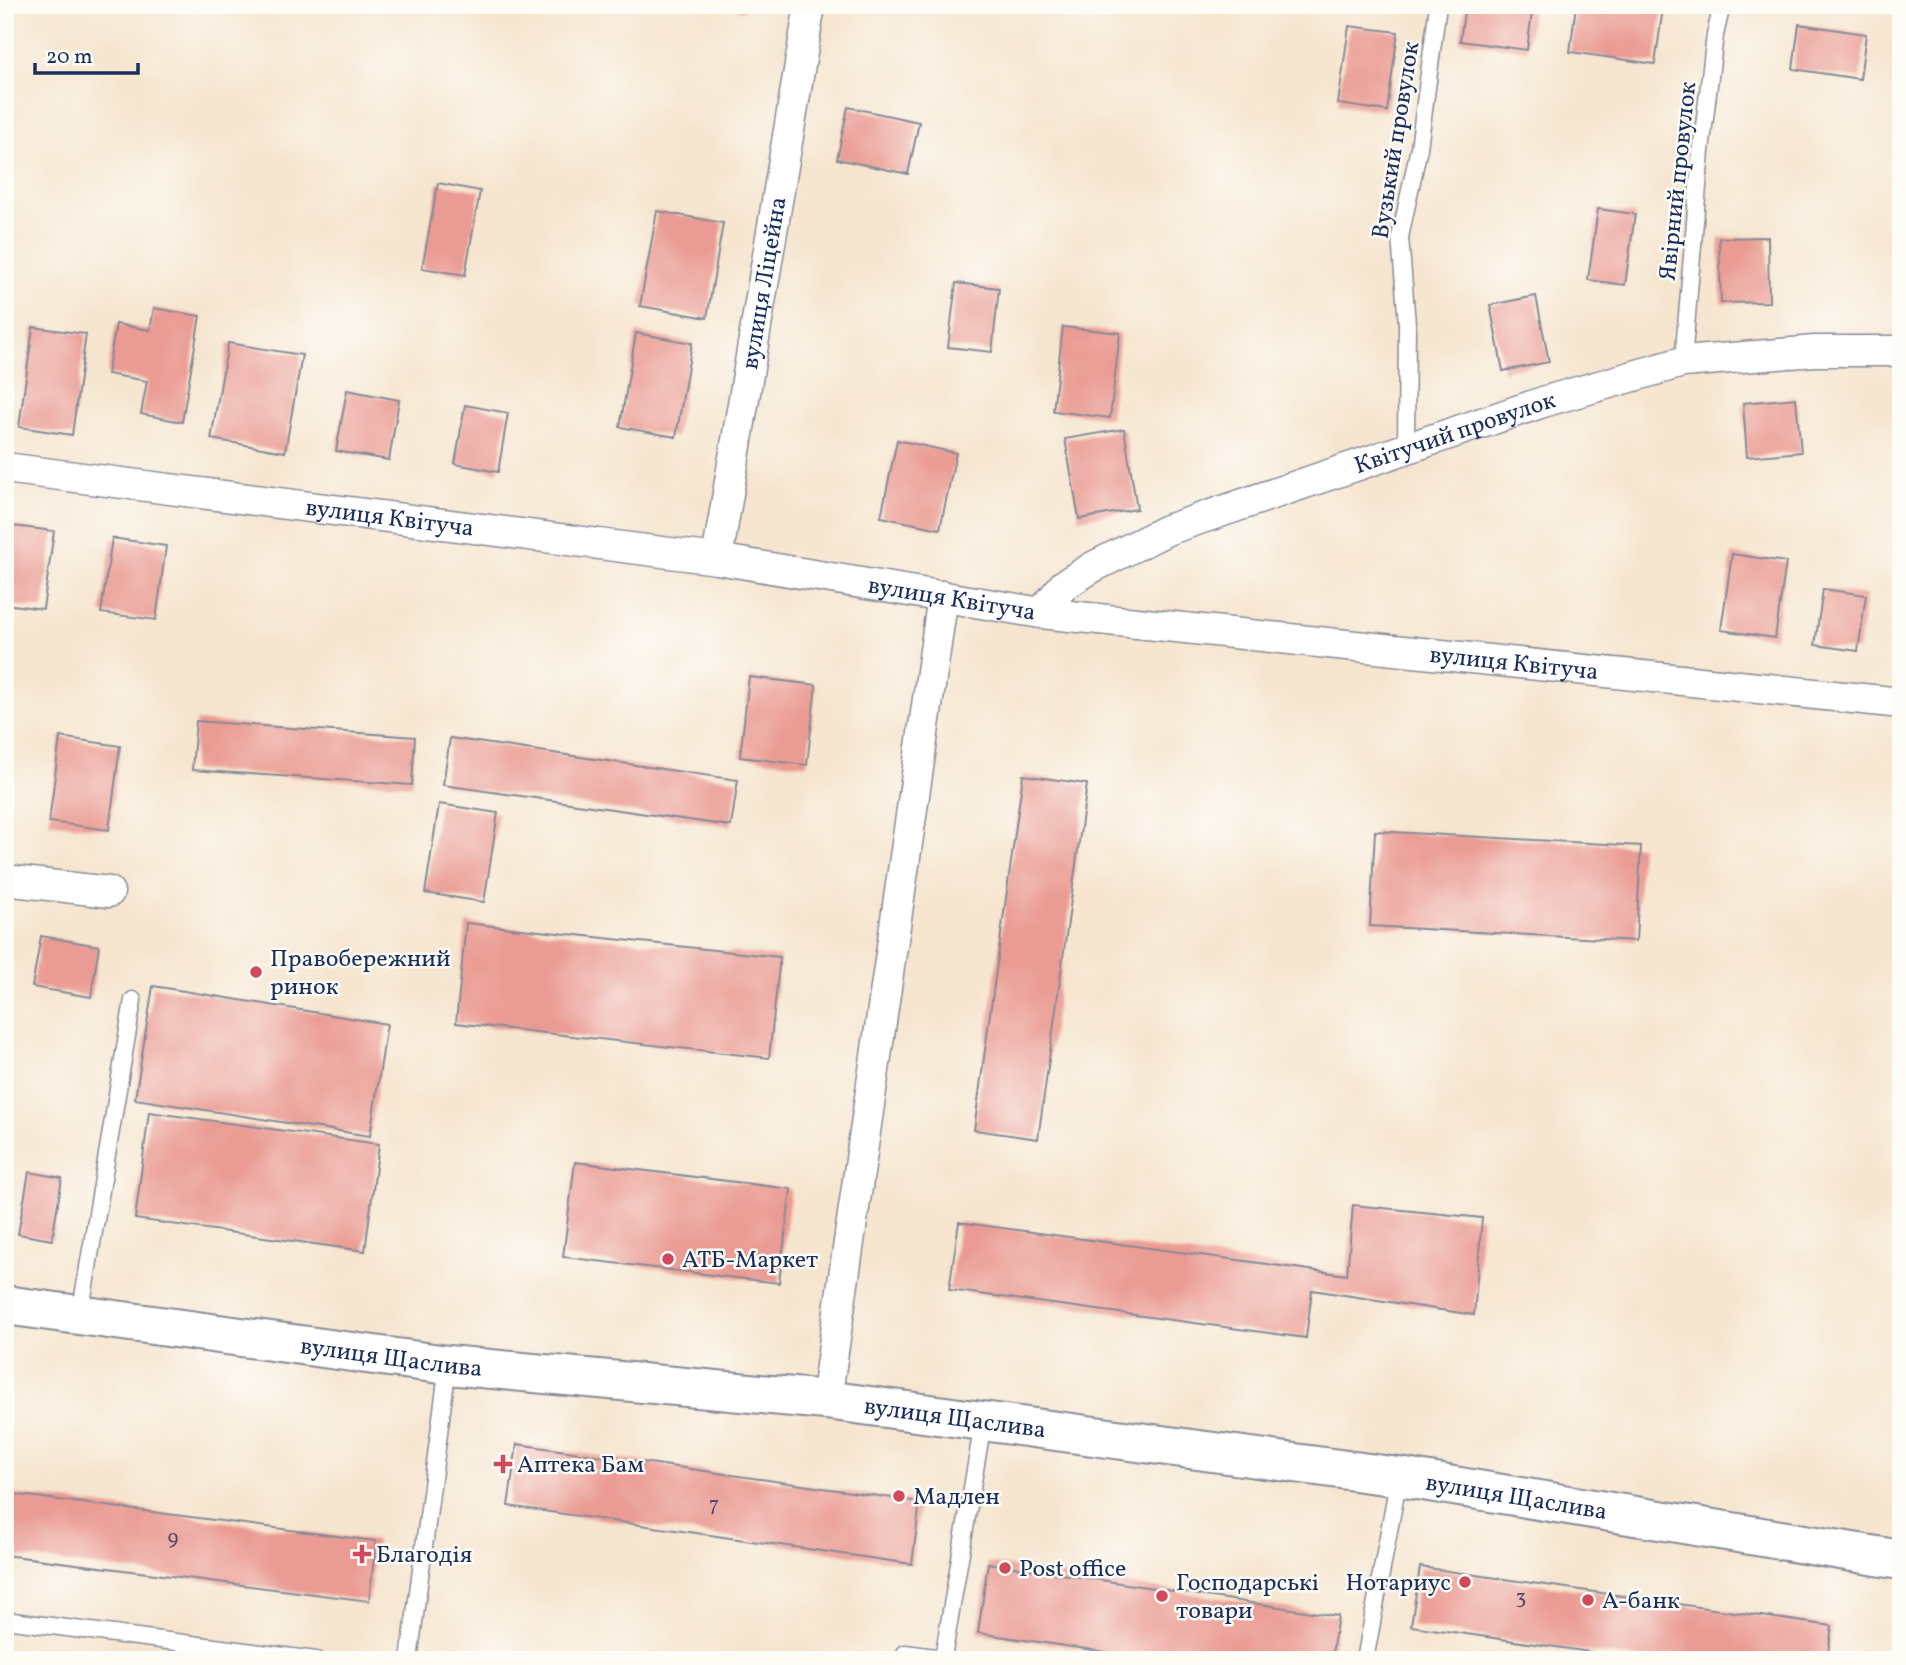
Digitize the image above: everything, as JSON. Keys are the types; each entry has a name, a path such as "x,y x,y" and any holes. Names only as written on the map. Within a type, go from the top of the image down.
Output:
{"street":[{"name":"вулиця Ліцейна","path":"717,559 810,5"},
{"name":"Квітучий провулок","path":"1041,613 1064,585 1093,567 1167,530 1546,401 1683,362 1815,351 1901,351"},
{"name":"вулиця Квітуча","path":"5,468 717,559 1041,613 1901,703"},
{"path":"826,1400 943,596"},
{"path":"5,880 109,892"},
{"name":"вулиця Щаслива","path":"5,1305 448,1365 826,1400 1399,1477 1901,1560"}],"lane":[{"name":"Вузький провулок","path":"1406,449 1407,324 1400,237 1419,148 1438,5"},
{"name":"Явірний провулок","path":"1683,362 1701,151 1715,35 1722,5"},
{"path":"80,1315 133,1000"},
{"path":"409,1660 448,1365"},
{"path":"904,1660 905,1653 947,1659 983,1423"},
{"path":"1366,1660 1399,1477"},
{"path":"5,1620 316,1660"}],"building":[{"path":"721,5 745,5 744,11"},
{"path":"1465,5 1533,5 1527,50 1460,41"},
{"path":"1576,5 1645,5 1663,8 1655,64 1570,52"},
{"path":"1799,24 1866,34 1860,79 1793,69"},
{"path":"1349,26 1398,32 1387,111 1338,104"},
{"path":"848,107 919,122 908,174 837,159"},
{"path":"438,183 480,191 465,275 422,268"},
{"path":"1598,209 1635,214 1625,285 1588,280"},
{"path":"657,211 723,223 707,318 640,306"},
{"path":"1768,237 1769,302 1721,303 1719,238"},
{"path":"956,283 999,288 992,352 948,347"},
{"path":"1536,296 1549,362 1503,371 1490,305"},
{"path":"154,308 200,316 182,422 141,414 147,381 107,374 116,324 150,330"},
{"path":"33,327 86,334 72,435 19,427"},
{"path":"1063,327 1120,333 1110,418 1053,411"},
{"path":"636,333 692,343 676,437 620,427"},
{"path":"228,343 302,355 285,452 211,439"},
{"path":"347,390 399,400 389,460 336,451"},
{"path":"1796,398 1801,452 1747,457 1743,403"},
{"path":"465,405 508,413 498,472 455,464"},
{"path":"1124,429 1137,509 1079,519 1065,439"},
{"path":"897,440 956,453 940,529 881,517"},
{"path":"5,525 54,531 43,609 5,604"},
{"path":"112,538 166,546 156,620 101,613"},
{"path":"1732,554 1786,562 1775,638 1721,630"},
{"path":"1823,589 1866,595 1858,651 1815,645"},
{"path":"749,677 816,685 807,765 740,757"},
{"path":"196,721 415,737 412,785 192,770"},
{"path":"60,737 120,746 109,830 49,822"},
{"path":"450,738 738,780 731,826 443,785"},
{"path":"1023,775 1087,784 1038,1139 974,1130"},
{"path":"439,804 498,813 484,902 425,893"},
{"path":"1375,831 1641,846 1636,941 1370,926"},
{"path":"466,923 780,957 769,1058 456,1023"},
{"path":"41,936 99,946 91,997 32,987"},
{"path":"153,986 387,1024 370,1136 135,1099"},
{"path":"149,1112 379,1144 365,1251 135,1219"},
{"path":"575,1162 791,1189 779,1283 563,1257"},
{"path":"29,1172 62,1178 52,1240 18,1234"},
{"path":"1353,1205 1482,1218 1474,1315 1312,1290 1306,1338 949,1290 959,1222 1347,1275"},
{"path":"1901,1215 1901,1236 1897,1235"},
{"path":"517,1444 920,1502 912,1564 508,1506"},
{"path":"5,1493 376,1541 369,1601 5,1555"},
{"path":"988,1563 1338,1616 1331,1660 1160,1660 978,1633"},
{"path":"1420,1567 1832,1626 1827,1660 1645,1660 1411,1626"}],"place":[{"name":"Правобережний ринок","path":"256,972"},
{"name":"АТБ-Маркет","path":"668,1259"},
{"name":"Аптека Бам","path":"503,1464"},
{"name":"Мадлен","path":"899,1496"},
{"name":"Благодія","path":"362,1554"},
{"name":"Post office","path":"1005,1568"},
{"name":"Нотариус","path":"1465,1582"},
{"name":"Господарські товари","path":"1162,1596"},
{"name":"А-банк","path":"1588,1600"}]}
